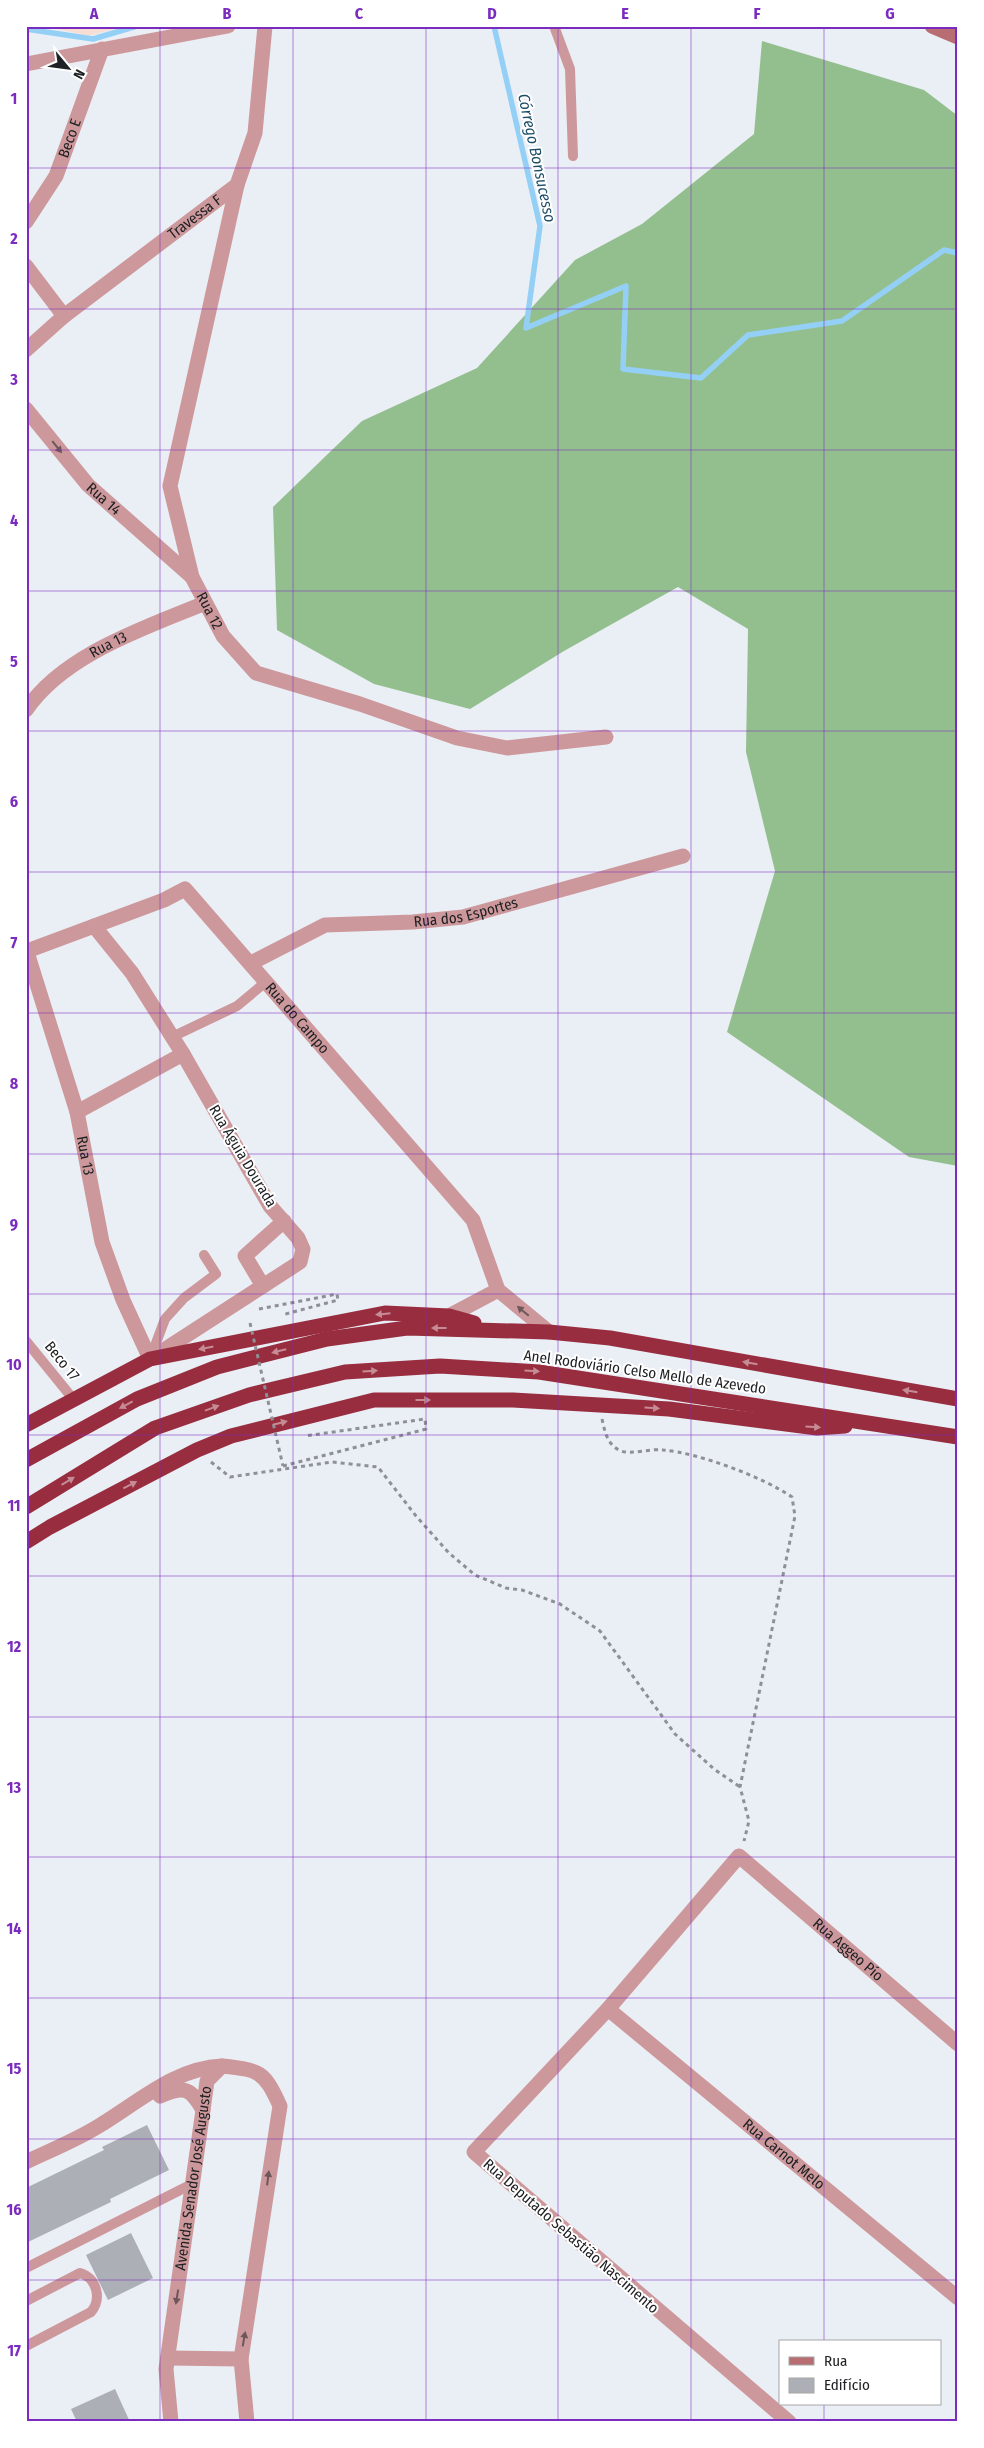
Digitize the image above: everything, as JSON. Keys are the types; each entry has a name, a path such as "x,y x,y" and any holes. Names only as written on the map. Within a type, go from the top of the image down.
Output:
{"highway":[{"path":"27,1424 150,1359 385,1313 449,1316 499,1330"},
{"name":"Anel Rodoviário Celso Mello de Azevedo","path":"26,1460 137,1399 217,1367 327,1339 406,1328 548,1332 610,1338 958,1399"},
{"name":"Anel Rodoviário Celso Mello de Azevedo","path":"26,1506 155,1428 249,1395 344,1372 440,1366 539,1372 958,1437"},
{"path":"26,1542 50,1527 197,1450 231,1436 374,1400 513,1400 669,1409 817,1428 871,1424"}],"street":[{"path":"26,64 228,26"},
{"name":"Travessa F","path":"26,350 64,316 237,186 256,133 264,26"},
{"path":"932,26 958,37"},
{"name":"Beco E","path":"26,222 56,176 102,49"},
{"name":"Rua 12","path":"237,186 170,486 192,578 222,636 256,673 360,704 457,738 507,748 606,737"},
{"path":"26,266 64,316"},
{"name":"Rua 14","path":"26,409 88,485 192,578"},
{"name":"Rua 13","path":"26,710 37,694 75,666 118,639 205,603"},
{"name":"Rua dos Esportes","path":"251,963 325,925 463,918 683,856"},
{"name":"Rua do Campo","path":"27,950 164,900 185,889 473,1220 498,1290"},
{"name":"Rua Águia Dourada","path":"94,926 132,973 184,1054 270,1206 298,1238 303,1249 300,1262 150,1359"},
{"name":"Rua 13","path":"27,950 78,1112 102,1242 122,1300 150,1359"},
{"path":"78,1112 184,1054"},
{"path":"263,1286 245,1256 284,1221"},
{"path":"449,1316 498,1290 548,1332"},
{"name":"Rua Deputado Sebastião Nascimento","path":"739,1856 608,2009 474,2152 789,2422"},
{"name":"Rua Aggeo Pío","path":"739,1856 958,2044"},
{"name":"Rua Carnot Melo","path":"608,2009 958,2298"},
{"path":"26,2162 100,2125 154,2090 188,2073 202,2067 222,2066"},
{"name":"Avenida Senador José Augusto","path":"171,2422 166,2369 194,2183 207,2081 222,2066 250,2069 269,2080 280,2106 241,2359 247,2422"},
{"path":"124,2110 178,2089 186,2090 195,2096 203,2110"},
{"path":"168,2358 241,2359"}],"lane":[{"path":"554,26 570,69 573,156"},
{"path":"172,1036 237,1006 267,981"},
{"path":"150,1359 165,1319 184,1298 216,1274 204,1255"},
{"name":"Beco 17","path":"26,1341 74,1400"},
{"path":"26,2268 194,2183"},
{"path":"26,2301 80,2273 90,2279 98,2298 97,2305 90,2312 26,2346"}],"path":[{"path":"235,1304 250,1310 337,1294 338,1300 276,1316"},
{"path":"259,1321 250,1323 283,1466 426,1430 426,1419 298,1437"},
{"path":"603,1406 601,1417 608,1440 622,1451 663,1450 707,1460 775,1485 792,1497 795,1516 740,1787 749,1821 739,1856"},
{"path":"197,1450 230,1477 322,1464 348,1463 378,1467 416,1516 449,1553 475,1575 506,1588 522,1590 560,1604 600,1631 675,1734 714,1769 740,1787"},
{"path":"321,1456 322,1464"}],"shaded area":[{"path":"44,26 126,26 88,36"}],"green space":[{"path":"762,41 924,90 958,116 958,1166 909,1157 727,1032 775,871 746,752 748,629 678,587 564,651 470,709 374,684 277,630 273,507 362,421 477,368 575,260 642,224 754,134"}],"building":[{"path":"147,2125 169,2170 110,2199 111,2202 26,2243 26,2188 104,2150 102,2147"},
{"path":"131,2233 153,2278 108,2300 86,2255"},
{"path":"115,2389 130,2422 77,2422 71,2409"}],"waterway":[{"name":"Córrego Bonsucesso","path":"26,29 93,39 137,26"},
{"name":"Córrego Bonsucesso","path":"494,26 540,226 526,328 626,286 623,369 701,378 748,335 842,321 944,250 958,253"}]}
